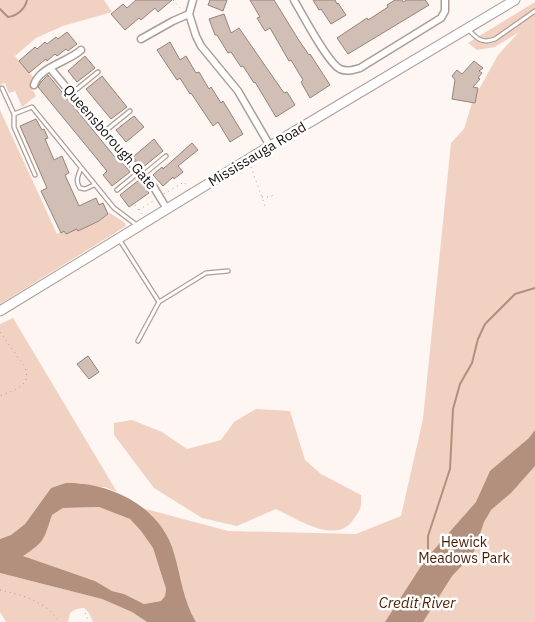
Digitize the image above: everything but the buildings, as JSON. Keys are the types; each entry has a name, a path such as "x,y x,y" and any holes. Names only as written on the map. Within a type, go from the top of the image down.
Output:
{"main road":[{"name":"Mississauga Road","path":"0,311 270,146 515,0"}],"street":[{"path":"193,0 188,15 201,46 238,91 270,146"},
{"path":"294,0 331,60 339,68 352,71 360,68 441,18 445,12 445,0"},
{"path":"141,39 188,15"},
{"path":"34,85 38,76 70,59 82,50"},
{"name":"Queensborough Gate","path":"50,68 157,191 167,209"}],"lane":[{"path":"467,28 476,38 488,41 495,39 535,11"},
{"path":"71,94 98,72"},
{"path":"2,88 14,114 14,127 35,176"},
{"path":"14,114 32,107 114,208 139,226"},
{"path":"104,132 130,111"},
{"path":"117,190 166,156"},
{"path":"81,168 76,178 80,188 85,189 94,185"},
{"path":"119,238 159,302"},
{"path":"138,341 159,302 206,273 228,271"}],"path":[{"path":"173,0 188,15"},
{"path":"250,166 266,208"},
{"path":"164,194 184,182 189,189"},
{"path":"262,197 270,198 273,192"},
{"path":"139,210 158,198"},
{"path":"135,205 145,217"},
{"path":"0,332 26,368 28,374 25,384 0,396"},
{"path":"0,590 37,601 55,616 59,622"},
{"path":"85,613 89,622"}],"green space":[{"path":"0,0 104,0 112,12 63,26 36,38 15,56 33,77 30,85 36,96 22,107 15,91 9,93 5,83 0,85"},
{"name":"Hewick Meadows Park","path":"535,2 535,622 196,622 188,609 174,552 142,508 228,531 356,534 401,516 423,419 451,143 464,129 473,100 498,55 519,32 495,47 477,50 468,43"},
{"path":"0,110 57,234 64,231 66,234 77,227 78,230 99,222 110,213 125,223 126,226 0,304"},
{"path":"13,318 117,492 105,487 95,487 79,483 51,488 25,524 11,535 0,539 0,324"},
{"path":"256,409 290,411 305,460 321,474 361,495 359,511 346,527 337,530 316,528 276,509 237,526 202,518 154,488 114,435 114,423 132,420 162,432 187,449 221,440 234,422"},
{"path":"99,507 130,519 153,548 166,589 165,596 161,601 144,604 124,594 112,591 95,581 22,556 39,544 48,528 52,515 63,508"},
{"path":"0,573 102,599 132,612 147,622 93,622 89,613 84,608 76,609 70,613 68,622 6,622 0,612"}],"water":[{"name":"Credit River","path":"535,430 535,466 511,493 491,510 484,522 473,554 452,576 423,622 385,622 425,560 476,502 490,471 529,438"},
{"path":"66,483 100,487 132,500 146,510 167,537 174,553 185,597 196,622 147,622 132,612 102,599 0,573 0,539 11,535 25,524 51,488","holes":["99,507 130,519 153,548 166,589 165,596 161,601 144,604 124,594 112,591 95,581 23,556 40,543 52,515 63,508"]}],"waterway":[{"path":"0,9 8,17 17,14 27,0"},
{"path":"430,556 428,536 450,469 453,409 460,384 472,363 478,339 485,324 515,294 535,288"}]}
